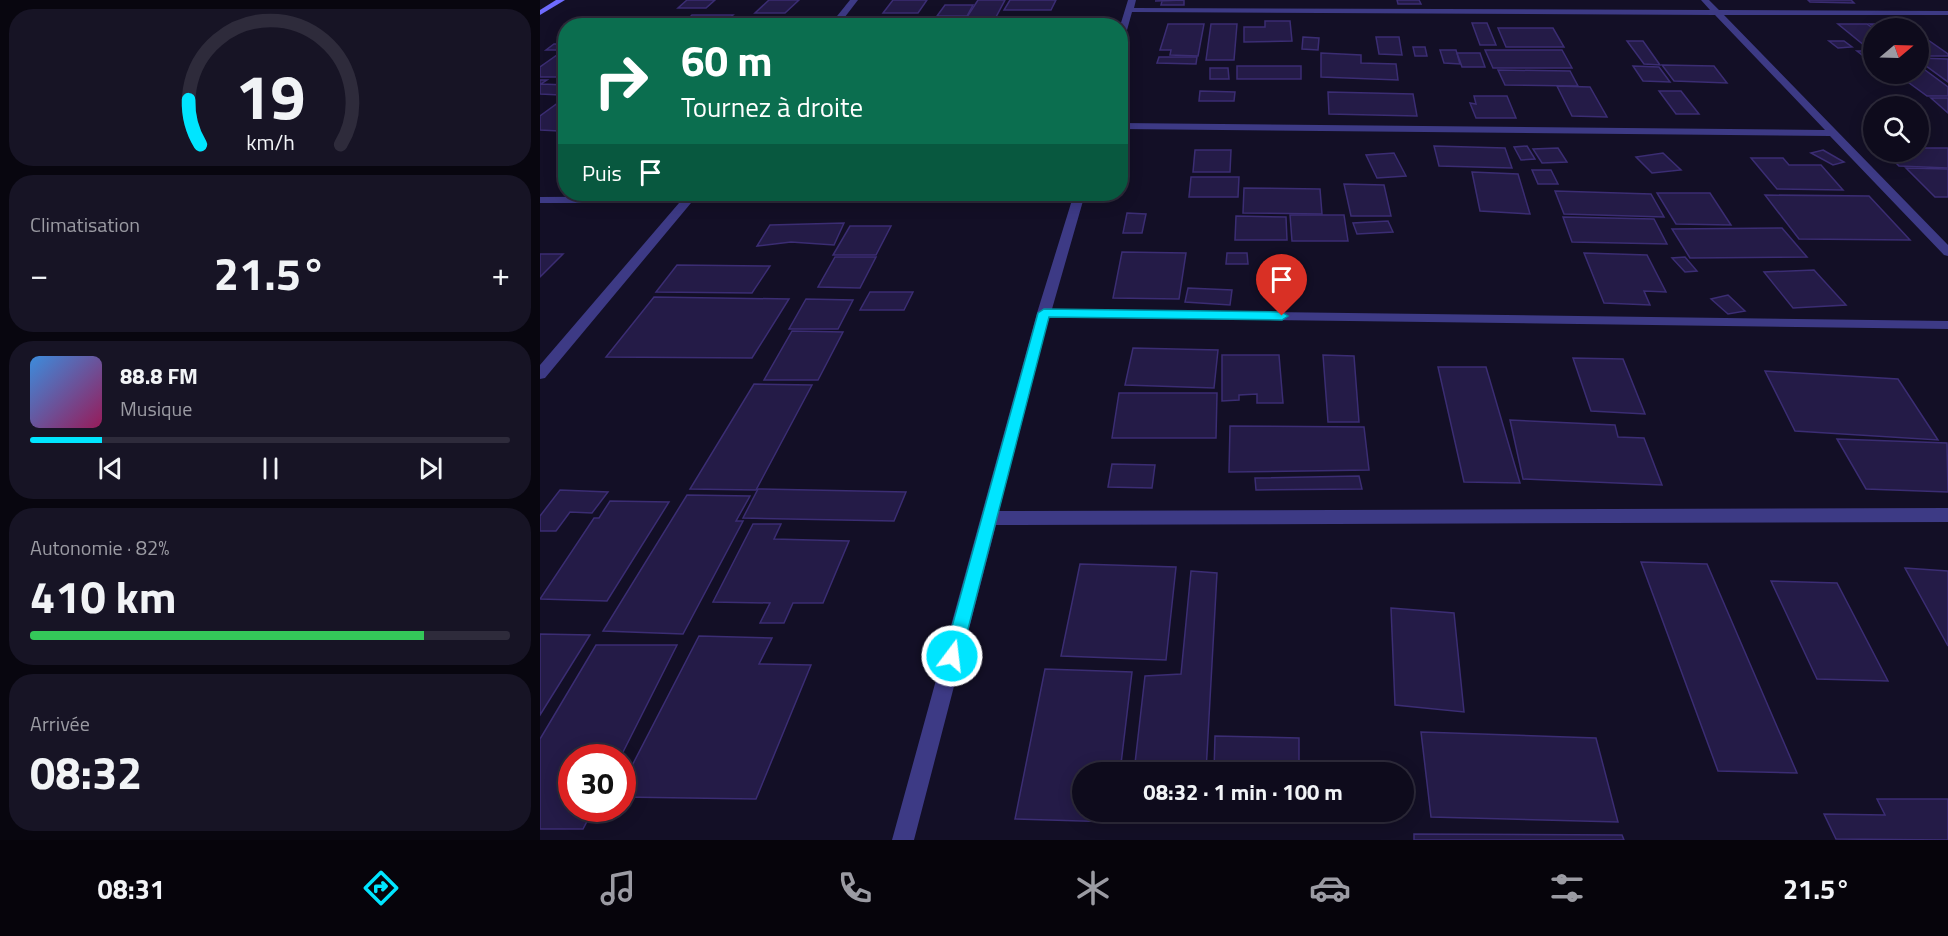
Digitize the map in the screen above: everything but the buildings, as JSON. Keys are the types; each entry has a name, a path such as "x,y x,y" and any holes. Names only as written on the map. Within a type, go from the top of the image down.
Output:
{"street":[{"path":"540,14 561,0"},
{"path":"839,18 854,0"},
{"path":"1127,18 1132,0"},
{"path":"1705,0 1948,252"},
{"path":"1129,10 1948,13"},
{"path":"1128,126 1834,134"},
{"path":"540,200 558,200"},
{"path":"540,374 687,201"},
{"path":"903,840 1044,313 1077,201"},
{"path":"1044,313 1948,325"},
{"path":"990,518 1948,515"}],"route":[{"path":"952,656 1044,313 1282,316"}]}
